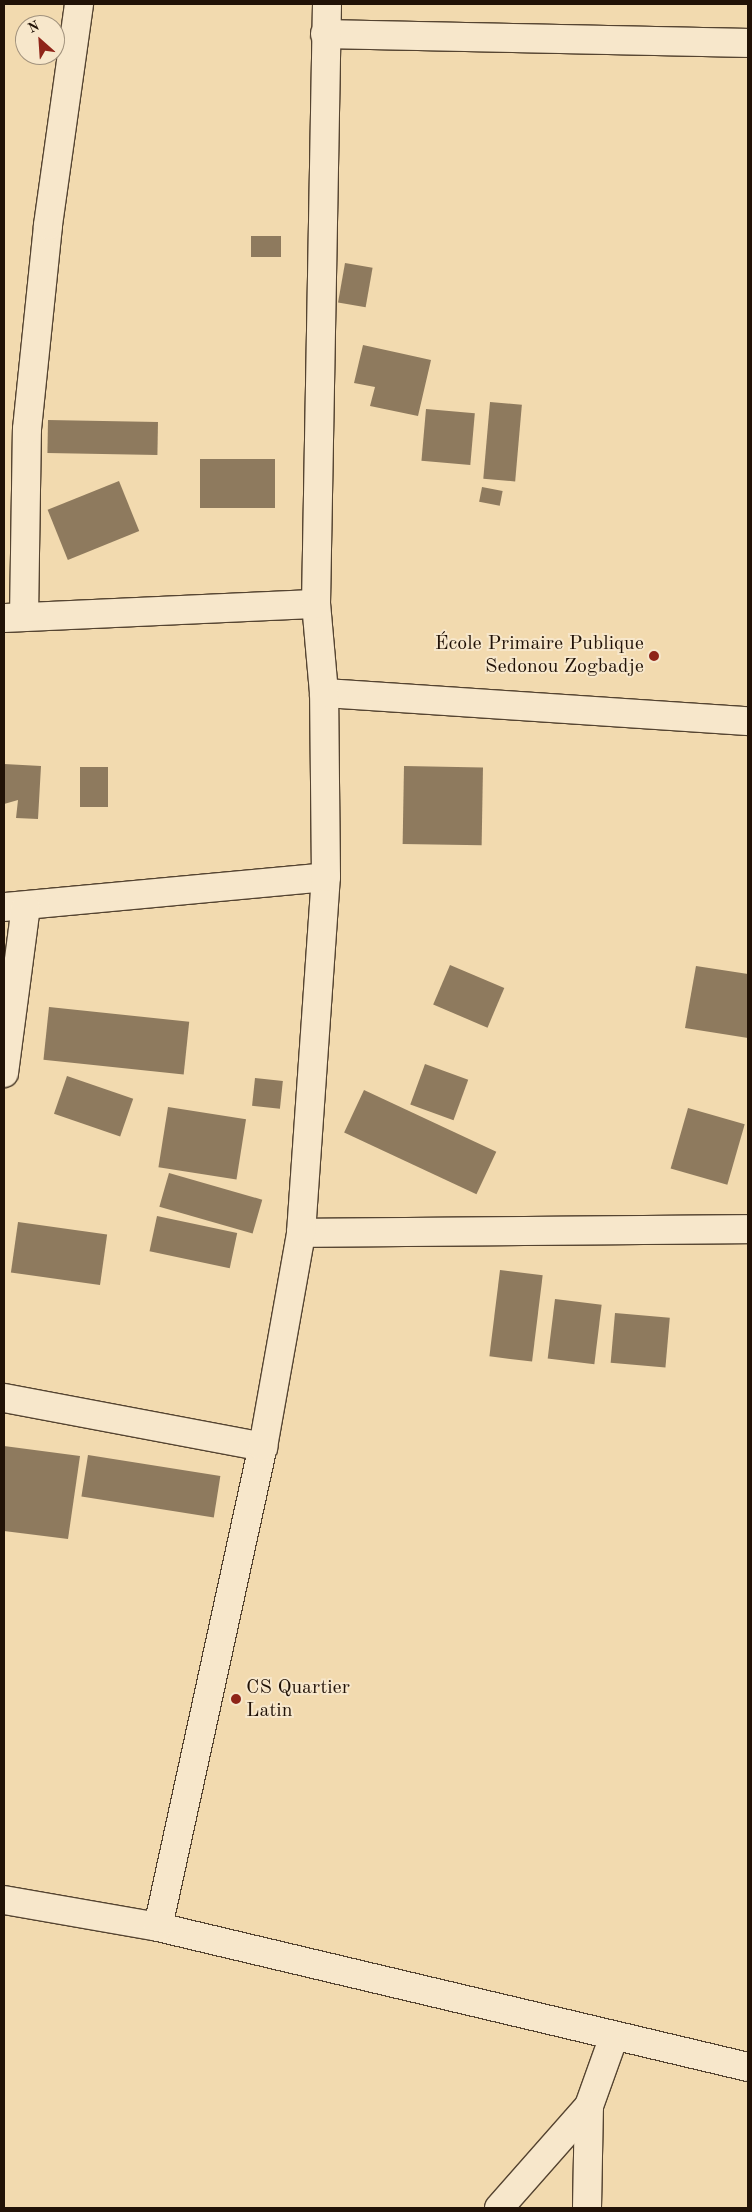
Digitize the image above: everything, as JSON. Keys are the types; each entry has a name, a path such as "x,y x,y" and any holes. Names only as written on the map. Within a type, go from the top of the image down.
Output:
{"street":[{"path":"79,4 48,225 28,429 14,617 316,604"},
{"path":"158,1927 263,1447 301,1233 326,877 324,693 316,604 327,4"},
{"path":"325,34 748,43"},
{"path":"324,693 748,721"},
{"path":"4,1073 15,907 326,877"},
{"path":"301,1233 748,1229"},
{"path":"4,1398 263,1447"},
{"path":"4,1900 158,1927 748,2067"},
{"path":"587,2208 589,2106 614,2036"},
{"path":"498,2208 589,2106"}],"building":[{"path":"251,236 281,236 281,257 251,257"},
{"path":"345,263 373,268 366,307 338,302"},
{"path":"363,345 431,360 418,416 370,406 375,387 354,383"},
{"path":"490,402 522,405 515,481 483,479"},
{"path":"426,409 475,413 470,465 421,461"},
{"path":"48,420 158,422 157,455 47,453"},
{"path":"200,459 275,459 275,508 200,508"},
{"path":"119,481 139,531 68,560 48,510"},
{"path":"482,487 503,491 500,506 479,502"},
{"path":"4,764 41,766 38,819 16,818 18,800 4,804"},
{"path":"404,766 483,767 482,845 403,844"},
{"path":"80,767 108,767 108,807 80,807"},
{"path":"450,965 504,988 488,1028 433,1005"},
{"path":"696,966 748,974 748,1038 685,1028"},
{"path":"49,1007 189,1022 184,1074 43,1060"},
{"path":"425,1064 468,1080 454,1120 410,1104"},
{"path":"67,1076 133,1099 120,1137 54,1114"},
{"path":"255,1078 283,1081 280,1109 252,1106"},
{"path":"364,1090 496,1152 476,1194 344,1133"},
{"path":"168,1107 246,1119 236,1180 158,1167"},
{"path":"688,1108 745,1124 727,1185 671,1169"},
{"path":"169,1173 262,1200 253,1233 159,1207"},
{"path":"157,1216 237,1233 230,1268 150,1251"},
{"path":"18,1222 107,1235 100,1285 11,1273"},
{"path":"500,1270 543,1275 532,1362 489,1356"},
{"path":"555,1299 602,1305 594,1364 548,1359"},
{"path":"615,1313 670,1318 665,1368 611,1363"},
{"path":"4,1446 80,1456 68,1539 4,1531"},
{"path":"88,1455 220,1476 214,1517 81,1496"}],"place":[{"name":"École Primaire Publique Sedonou Zogbadje","path":"654,656"},
{"name":"CS Quartier Latin","path":"236,1699"}]}
